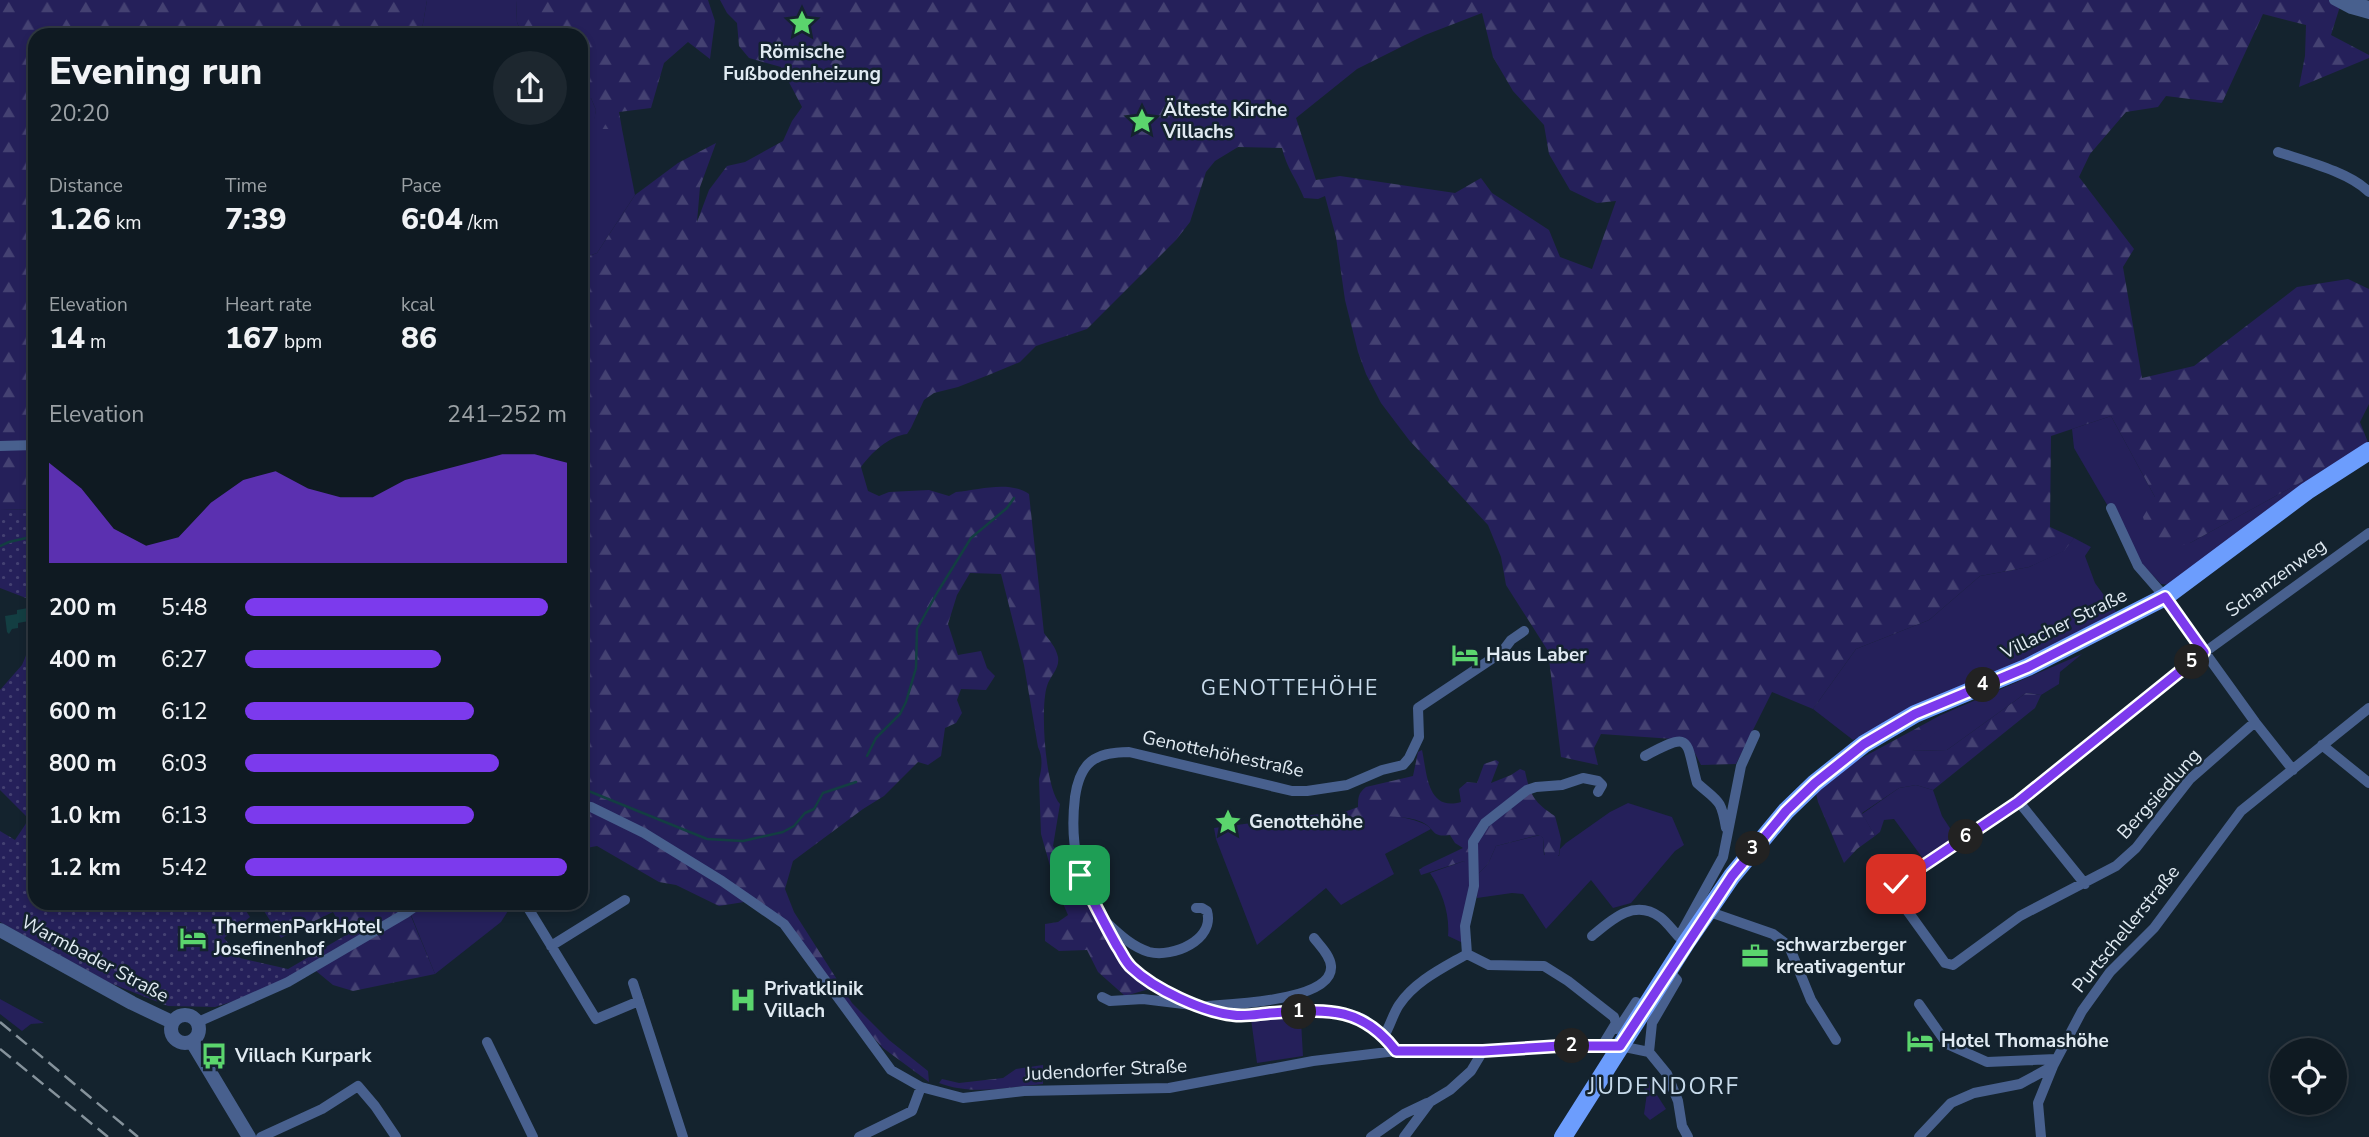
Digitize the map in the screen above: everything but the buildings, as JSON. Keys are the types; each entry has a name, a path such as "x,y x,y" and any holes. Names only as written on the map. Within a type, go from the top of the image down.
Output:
{"main road":[{"name":"Villacher Straße","path":"1563,1137 1611,1046 1668,970 1682,940 1756,844 1815,783 1864,744 1915,714 2028,667 2165,597 2307,491 2369,450"}],"street":[{"path":"2334,0 2351,9 2369,13"},
{"path":"2349,0 2369,6"},
{"path":"2278,152 2324,168 2369,192"},
{"path":"0,446 28,445"},
{"path":"2111,508 2138,566 2165,597 2293,770"},
{"name":"Schanzenweg","path":"2204,652 2369,533"},
{"name":"Genottehöhestraße","path":"1314,938 1328,957 1331,967 1324,984 1315,989 1269,1000 1202,1007 1151,983 1130,967 1080,875 1073,843 1074,807 1078,781 1084,768 1093,759 1106,753 1136,753 1292,790 1307,791 1347,785 1382,770 1404,765 1419,737 1418,708 1502,652 1511,640 1524,631"},
{"name":"Bergsiedlung","path":"2204,652 2018,802 1896,884 1896,895 1945,963 1952,965 2020,916 2116,866 2136,848 2190,779 2255,722"},
{"name":"Purtschellerstraße","path":"2041,1137 2038,1103 2054,1062 2082,1011 2110,972 2154,928 2241,811 2369,708"},
{"path":"1592,936 1616,915 1643,910 1659,916 1682,940 1723,857 1741,766 1755,735"},
{"path":"1645,755 1669,743 1679,741 1687,744 1697,783 1718,800 1723,809 1727,834"},
{"path":"2322,745 2369,783"},
{"path":"1467,954 1465,926 1475,886 1473,842 1485,822 1527,790 1536,787 1562,785 1583,778 1598,781 1602,785 1598,792"},
{"path":"2018,802 2085,884"},
{"name":"Judendorfer Straße","path":"588,807 644,833 722,881 784,924 891,1069 921,1087 963,1098 1024,1091 1169,1088 1313,1061 1396,1051 1611,1046 1649,1052"},
{"path":"551,946 625,900"},
{"name":"Genottehöhestraße","path":"1101,918 1136,947 1155,953 1167,953 1187,946 1205,930 1207,911 1196,908"},
{"path":"192,1042 198,1035 198,1022 288,982 411,910"},
{"path":"529,910 596,1019 639,1001"},
{"path":"1707,911 1773,934 1789,946 1811,1000 1836,1040"},
{"name":"Warmbader Straße","path":"0,930 132,1003 172,1022"},
{"path":"1467,954 1489,965 1544,966 1569,981 1614,1017 1616,1023 1611,1046"},
{"path":"1384,1035 1405,998 1432,974 1467,954"},
{"path":"1668,970 1677,981 1652,1023 1649,1052 1667,1074 1678,1101 1682,1126 1688,1137"},
{"path":"633,983 683,1137"},
{"name":"Genottehöhestraße","path":"1102,997 1110,1001 1143,999 1202,1007 1234,1015 1336,1013 1360,1018 1384,1035 1396,1051"},
{"path":"1613,1028 1619,1028 1636,1002"},
{"path":"1919,1004 1947,1044 1987,1062 2054,1062"},
{"name":"Warmbader Straße","path":"198,1022 192,1016 184,1014 172,1022 171,1031 175,1039 183,1043 192,1042 249,1137"},
{"path":"487,1042 533,1137"},
{"path":"1371,1137 1404,1114 1450,1090 1471,1071 1483,1051"},
{"path":"1919,1137 1951,1103 1974,1093 2020,1084 2054,1062"},
{"path":"261,1137 322,1109 358,1086 396,1137"},
{"path":"859,1137 912,1111 921,1087"},
{"path":"1404,1137 1430,1102"}],"green space":[{"path":"0,0 427,0 422,28 28,28 28,510 0,509"},
{"path":"427,0 516,0 519,28 422,28"},
{"path":"516,0 708,0 715,21 710,59 688,42 664,63 651,108 619,112 622,129 592,129 596,110 591,98 588,98 588,28 519,28"},
{"path":"720,0 2342,0 2331,35 2369,55 2369,58 2299,87 2305,56 2306,25 2263,14 2222,103 2166,96 2158,107 2126,112 2090,154 2079,177 2134,249 2123,267 2142,378 2194,366 2297,287 2348,279 2369,289 2369,404 2360,422 2369,445 2190,543 2153,554 2143,517 2155,497 2111,416 2051,436 2050,527 2074,538 2064,551 2029,567 1980,576 1929,620 1856,649 1813,709 1772,692 1736,764 1701,765 1688,740 1601,734 1594,748 1598,765 1561,757 1548,651 1506,585 1501,557 1488,525 1409,440 1381,403 1366,374 1345,300 1336,237 1325,196 1318,199 1304,198 1282,148 1238,147 1215,161 1206,172 1190,222 1176,240 1087,329 1036,346 1020,362 958,387 934,393 924,400 907,434 881,446 861,467 868,491 879,496 889,492 929,490 949,496 956,492 1003,487 1029,494 1044,633 1058,657 1056,669 1047,686 1044,711 1047,765 1060,804 1053,846 1060,854 1068,887 1087,898 1100,928 1124,965 1149,989 1125,996 1098,972 1087,950 1059,951 1045,941 1045,924 1058,922 1068,915 1056,887 1041,834 1041,759 1024,665 1001,574 970,573 957,595 948,624 958,655 981,651 987,668 995,676 986,690 961,689 957,700 962,713 956,723 945,728 941,756 928,765 918,762 884,796 793,861 785,889 794,912 852,1003 889,1040 928,1071 929,1082 883,1048 859,1022 780,919 744,902 719,906 676,885 659,882 597,846 588,848 588,256 597,253 635,195 678,163 716,143 700,187 697,222 709,190 727,166 745,162 783,141 802,107 781,67 749,58 739,46 737,23","holes":["1482,13 1493,57 1513,91 1544,125 1549,154 1570,190 1597,203 1616,201 1592,269 1560,257 1549,230 1492,193 1481,178 1455,193 1340,176 1316,180 1296,118 1357,69 1425,35"]},
{"path":"588,98 591,98 596,110 593,129 622,129 635,195 597,253 588,256"},
{"path":"2111,416 2155,497 2190,543 2321,471 2171,585 2161,584 2141,563 2074,448 2072,429"},
{"path":"0,509 28,510 28,602 26,598 0,588"},
{"path":"2074,538 2091,547 2085,556 2095,583 2117,613 2024,661 1909,711 1853,740 1813,709 1856,649 1929,620 1980,576 2029,567 2063,551"},
{"path":"28,651 28,818 0,790 0,690 22,665"},
{"path":"2082,654 2060,672 2059,684 2041,695 2026,693 1947,750 1911,751 1941,728 1941,715"},
{"path":"2026,693 2041,695 2035,708 1933,790 1916,785 1899,788 1862,813 1875,836 1844,863 1815,789 1845,767 1941,715 1942,728 1912,751 1947,750"},
{"path":"1422,750 1428,779 1435,796 1450,804 1461,802 1459,789 1467,782 1477,783 1484,764 1496,760 1499,762 1491,783 1520,769 1525,771 1534,798 1555,816 1561,839 1559,855 1550,863 1545,860 1543,838 1539,835 1496,846 1488,864 1478,874 1468,875 1464,861 1421,875 1419,870 1423,867 1463,848 1455,843 1450,835 1436,834 1422,822 1409,818 1367,815 1355,827 1338,829 1334,826 1339,814 1358,807 1361,791 1366,787 1413,776 1418,752"},
{"path":"1916,785 1933,790 1942,816 1957,839 1924,860 1894,819 1884,820 1880,832 1875,836 1862,814 1899,788"},
{"path":"1628,803 1672,817 1684,845 1675,851 1631,903 1613,908 1591,880 1546,929 1523,894 1477,898 1478,874 1488,864 1496,846 1540,835 1543,838 1544,855 1559,856 1560,849 1566,843 1610,812"},
{"path":"1320,814 1321,822 1335,821 1335,826 1367,815 1382,815 1410,819 1431,829 1385,854 1394,874 1341,905 1326,888 1257,945 1214,828"},
{"path":"28,820 28,910 245,910 250,917 224,938 240,958 288,969 307,958 310,966 253,995 215,1007 168,1006 110,983 0,922 0,831 15,840"},
{"path":"1464,861 1472,874 1463,943 1448,936 1444,903 1430,873"},
{"path":"263,910 289,910 298,929 281,938"},
{"path":"289,910 408,910 435,974 353,991 333,985 310,966 307,958 346,935 333,912 298,929"},
{"path":"418,910 509,910 501,922 435,974 411,915"},
{"path":"0,999 44,1023 31,1024 22,1031 0,1014"},
{"path":"1288,1017 1301,1021 1303,1056 1257,1063 1251,1019"},
{"path":"1043,1065 1043,1084 978,1090 939,1083 942,1079 959,1083 1003,1078 1016,1069"},
{"path":"1648,1081 1666,1109 1650,1120 1644,1114 1647,1093 1643,1087"}],"shaded area":[{"path":"28,608 28,621 18,623 18,628 12,629 9,634 5,616 17,614 17,610"}],"waterway":[{"path":"867,756 876,738 900,714 906,702 916,668 917,629 937,593 971,538 1007,508 1014,498"},
{"path":"0,546 28,538"},
{"path":"588,791 707,839 743,841 783,832 794,826 805,813 814,809 823,793 856,782"}],"railway":[{"path":"0,1022 138,1137"},
{"path":"0,1049 108,1137"}],"place":[{"name":"Römische Fußbodenheizung","path":"802,23"},
{"name":"Älteste Kirche Villachs","path":"1142,121"},
{"name":"Haus Laber","path":"1465,655"},
{"name":"Genottehöhe","path":"1228,822"},
{"name":"ThermenParkHotel Josefinenhof","path":"193,938"},
{"name":"schwarzberger kreativagentur","path":"1755,956"},
{"name":"Privatklinik Villach","path":"743,1000"},
{"name":"Hotel Thomashöhe","path":"1920,1041"},
{"name":"Villach Kurpark","path":"214,1056"}],"district":[{"name":"GENOTTEHÖHE","path":"1290,688"},
{"name":"JUDENDORF","path":"1664,1086"}],"route":[{"path":"1080,875 1130,967 1151,983 1202,1007 1234,1015 1327,1012 1354,1016 1384,1035 1396,1051 1620,1046 1707,911 1756,844 1786,811 1841,761 1915,714 2028,667 2165,597 2204,652 2018,802 1896,884"}]}
